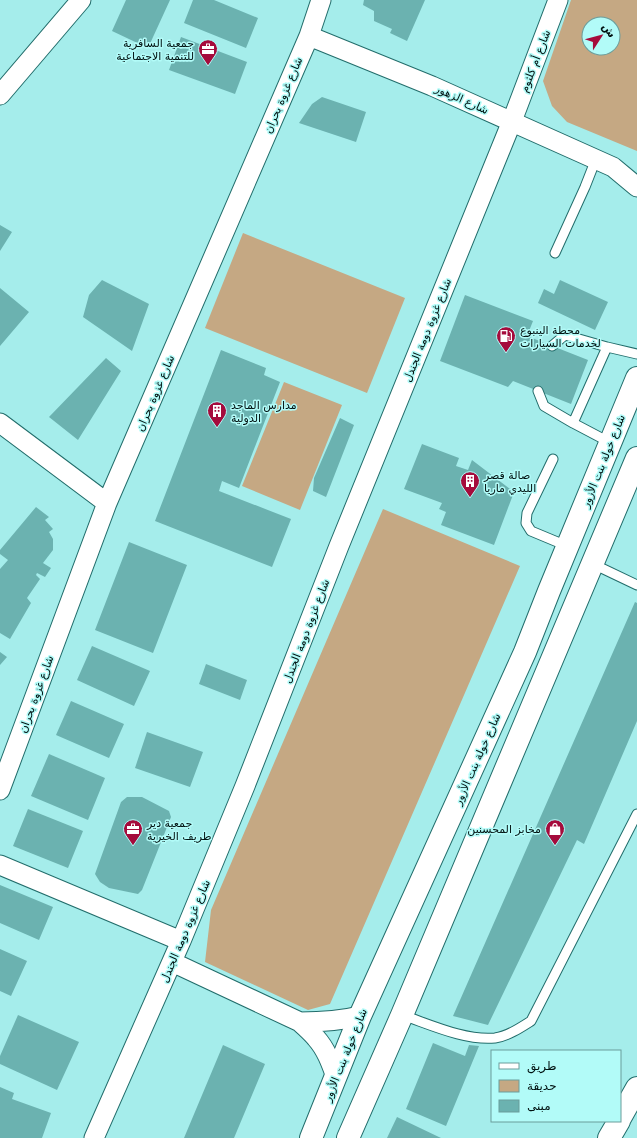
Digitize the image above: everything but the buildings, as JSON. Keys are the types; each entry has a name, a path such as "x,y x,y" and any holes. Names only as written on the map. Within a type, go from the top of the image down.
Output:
{"street":[{"path":"0,96 81,0"},
{"name":"شارع غزوة بحران","path":"0,790 107,503 309,36 321,0"},
{"name":"شارع أم كلثوم","path":"512,121 558,0"},
{"name":"شارع الزهور","path":"309,36 432,86 604,163 637,170"},
{"name":"شارع غزوة دومة الجندل","path":"94,1138 172,962 245,786 339,546 512,121"},
{"name":"شارع الزهور","path":"604,163 637,188"},
{"name":"شارع خولة بنت الأزور","path":"311,1138 360,1016 510,686 637,378"},
{"path":"0,423 107,503"},
{"path":"348,1138 402,1015 637,458"},
{"path":"510,686 535,701"},
{"path":"0,865 181,940"},
{"path":"172,962 300,1022 316,1037 324,1049 336,1076"},
{"path":"300,1022 335,1021 360,1016"},
{"path":"621,1116 637,1088"},
{"path":"609,1138 618,1122"}],"lane":[{"path":"555,253 585,187 604,163"},
{"path":"552,346 565,336 637,354"},
{"path":"573,424 607,347"},
{"path":"538,391 544,406 573,424 611,443"},
{"path":"553,459 527,513 526,523 531,531 568,546"},
{"path":"593,564 637,585"},
{"path":"402,1015 465,1037 495,1038 518,1030 531,1020 637,814"}],"green space":[{"path":"571,0 637,0 637,151 567,122 552,106 543,81"},
{"path":"243,233 405,298 367,393 205,328"},
{"path":"284,382 342,405 300,510 242,486"},
{"path":"383,509 520,566 330,1004 308,1010 205,962 211,910"}],"place":[{"name":"جمعية السافرية للتنمية الاجتماعية","path":"208,66"},
{"name":"محطة الينبوع لخدمات السيارات","path":"506,353"},
{"name":"مدارس الماجد الدولية","path":"217,428"},
{"name":"صالة قصر الليدي ماريا","path":"470,498"},
{"name":"جمعية دير طريف الخيرية","path":"133,846"},
{"name":"مخابز المحسنين","path":"555,846"}]}
